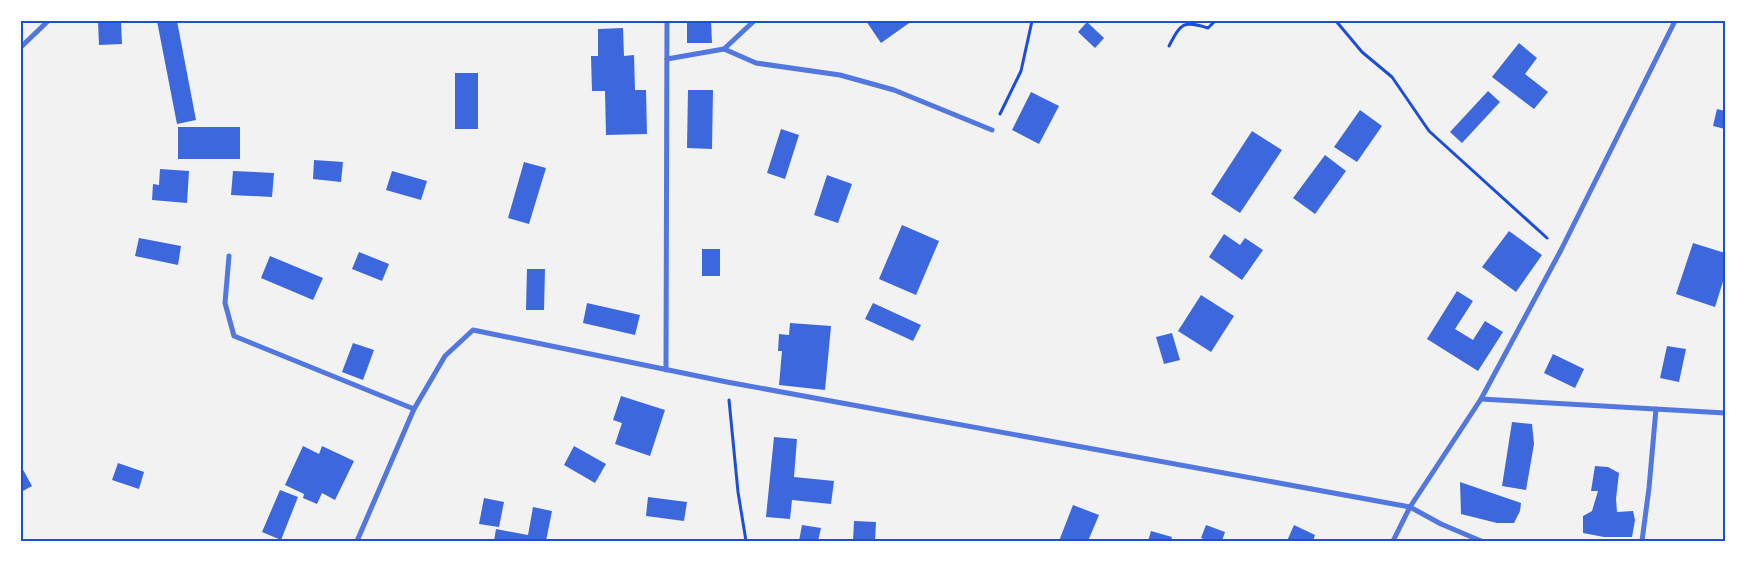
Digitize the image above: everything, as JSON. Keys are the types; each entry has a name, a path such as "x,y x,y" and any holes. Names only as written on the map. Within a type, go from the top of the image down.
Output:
{"street":[{"path":"21,47 48,21"},
{"path":"666,370 667,21"},
{"path":"667,59 724,49 754,21"},
{"path":"1393,541 1410,507 1481,399 1561,250 1675,21"},
{"path":"724,49 756,63 840,75 894,90 992,130"},
{"path":"229,256 225,303 234,336 414,409"},
{"path":"357,541 414,409 446,356 474,330 728,382 1410,507 1441,524 1481,541"},
{"path":"1481,399 1725,413"},
{"path":"1636,541 1642,538 1649,488 1656,409"}],"path":[{"path":"992,130 1021,71 1032,21"},
{"path":"1169,46 1179,28 1192,23 1208,28 1215,21"},
{"path":"1336,21 1362,52 1392,76 1429,132 1561,250"},
{"path":"728,382 738,492 746,541"}],"building":[{"path":"98,21 121,21 122,44 99,45"},
{"path":"157,21 177,21 196,120 177,124"},
{"path":"687,21 711,21 712,43 687,43"},
{"path":"866,21 912,21 881,43"},
{"path":"1087,22 1104,38 1095,48 1078,32"},
{"path":"623,28 624,56 634,55 635,90 646,90 647,134 606,135 605,91 592,91 591,56 598,56 598,29"},
{"path":"1519,43 1537,58 1525,74 1548,92 1534,109 1492,77"},
{"path":"455,73 478,73 478,129 455,129"},
{"path":"688,90 713,90 712,149 687,148"},
{"path":"1488,91 1500,102 1462,143 1450,132"},
{"path":"1031,92 1059,106 1039,144 1012,130"},
{"path":"1717,109 1725,111 1725,129 1713,126"},
{"path":"1360,110 1382,126 1357,162 1334,147"},
{"path":"178,127 240,127 240,159 178,159"},
{"path":"781,129 799,135 785,179 767,173"},
{"path":"1252,131 1282,150 1240,213 1211,194"},
{"path":"1325,155 1346,171 1315,214 1293,198"},
{"path":"314,160 343,162 341,182 313,179"},
{"path":"524,162 546,168 529,224 508,218"},
{"path":"160,169 189,171 187,203 152,200 153,184 159,185"},
{"path":"233,171 274,173 272,197 231,195"},
{"path":"392,171 427,181 421,200 386,190"},
{"path":"827,175 852,184 838,223 814,215"},
{"path":"902,225 939,241 916,295 879,279"},
{"path":"1509,231 1542,255 1516,292 1482,267"},
{"path":"1224,234 1240,245 1245,238 1263,250 1242,280 1209,257"},
{"path":"139,238 181,246 178,265 135,256"},
{"path":"1693,243 1725,253 1725,275 1715,307 1676,294"},
{"path":"702,249 720,249 720,276 702,276"},
{"path":"359,252 389,264 382,281 352,269"},
{"path":"270,256 323,278 313,300 261,278"},
{"path":"527,269 545,269 544,310 526,310"},
{"path":"1457,291 1473,301 1455,329 1473,340 1485,321 1503,332 1478,371 1427,339"},
{"path":"1201,295 1234,316 1211,352 1178,331"},
{"path":"587,303 640,315 635,335 583,323"},
{"path":"873,303 921,325 913,341 865,319"},
{"path":"790,323 831,326 825,390 779,385 782,351 778,351 779,334 789,335"},
{"path":"1172,333 1180,360 1164,364 1156,337"},
{"path":"353,343 374,350 363,380 342,372"},
{"path":"1667,346 1686,349 1679,382 1660,378"},
{"path":"1553,354 1584,369 1575,388 1544,373"},
{"path":"621,396 665,410 650,456 615,444 622,423 613,420"},
{"path":"1512,422 1532,424 1534,444 1526,490 1502,486"},
{"path":"774,437 797,439 794,477 834,481 831,504 792,500 790,519 766,517"},
{"path":"303,446 319,454 322,446 354,461 335,500 322,493 317,504 303,498 304,494 285,485"},
{"path":"574,446 606,464 595,483 564,465"},
{"path":"118,463 144,472 139,489 112,480"},
{"path":"21,466 32,486 21,492"},
{"path":"1595,466 1608,467 1619,473 1616,499 1617,512 1633,511 1635,520 1632,537 1604,537 1583,533 1583,516 1592,511 1598,491 1591,491"},
{"path":"1460,482 1521,503 1520,511 1514,523 1497,523 1461,514"},
{"path":"280,490 298,497 281,540 262,532"},
{"path":"648,497 687,502 684,521 646,516"},
{"path":"484,498 504,502 499,527 479,524"},
{"path":"1073,505 1099,515 1088,541 1059,541"},
{"path":"533,507 552,511 546,541 494,541 496,529 528,535"},
{"path":"854,521 876,522 875,541 853,541"},
{"path":"802,525 821,528 818,541 799,541"},
{"path":"1206,525 1225,532 1222,541 1210,541 1201,538"},
{"path":"1294,525 1315,535 1313,541 1287,541"},
{"path":"1151,531 1172,537 1171,541 1148,541"}]}
